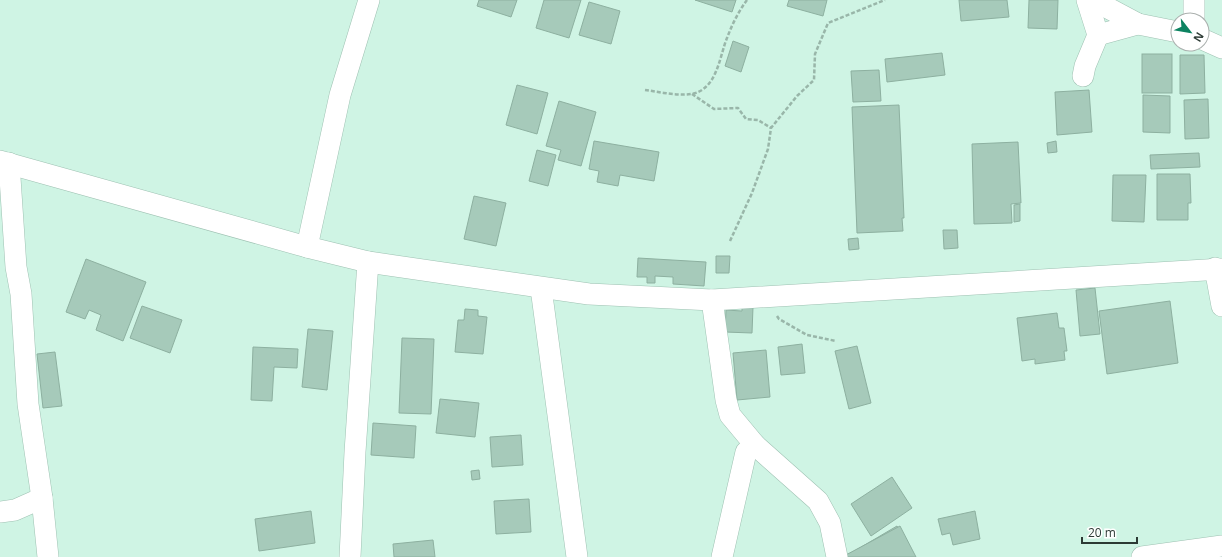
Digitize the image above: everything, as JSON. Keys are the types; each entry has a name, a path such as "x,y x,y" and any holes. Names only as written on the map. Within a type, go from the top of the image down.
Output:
{"street":[{"path":"307,248 340,95 369,0"},
{"path":"1083,76 1085,66 1098,35 1087,0"},
{"path":"1093,0 1138,24 1170,30"},
{"path":"1194,0 1194,12"},
{"path":"1098,35 1138,24"},
{"path":"1210,43 1222,48"},
{"path":"48,557 42,498 28,404 22,294 16,268 5,162 307,248 368,262 589,294 712,300 764,298 1219,268 1222,306"},
{"path":"350,557 355,452 368,262"},
{"path":"541,288 577,557"},
{"path":"712,300 726,400 730,415 755,445 818,501 830,523 837,557"},
{"path":"722,557 746,452 755,445"},
{"path":"0,512 15,510 42,498"},
{"path":"1142,557 1222,546"}],"path":[{"path":"645,90 667,94 692,94 706,88 715,74 727,37 739,10 747,0"},
{"path":"730,241 768,149 771,128 798,96 814,80 815,54 828,23 885,0"},
{"path":"692,94 714,109 738,108 746,120 758,120 771,128"},
{"path":"764,298 779,319 807,335 836,341"}],"building":[{"path":"479,0 517,0 511,17 477,6"},
{"path":"544,0 581,0 569,38 536,28"},
{"path":"695,0 736,0 732,12"},
{"path":"789,0 827,0 823,16 787,6"},
{"path":"959,0 1007,0 1009,17 961,21"},
{"path":"1029,0 1058,0 1057,29 1028,28"},
{"path":"589,2 620,11 611,44 579,35"},
{"path":"733,41 749,47 741,72 725,66"},
{"path":"942,53 945,75 887,82 885,59"},
{"path":"1142,54 1172,54 1172,93 1142,93"},
{"path":"1180,55 1204,55 1205,93 1180,94"},
{"path":"879,70 881,101 853,102 851,71"},
{"path":"517,85 548,93 537,134 506,125"},
{"path":"1089,90 1092,132 1057,135 1055,92"},
{"path":"1143,95 1170,96 1170,133 1143,132"},
{"path":"1208,99 1209,138 1185,139 1184,100"},
{"path":"559,101 596,112 581,166 558,160 561,150 546,146"},
{"path":"899,105 904,218 902,218 903,231 857,233 852,107"},
{"path":"594,141 659,152 654,181 620,175 618,186 597,182 599,171 589,169"},
{"path":"1056,141 1057,152 1048,153 1047,143"},
{"path":"1018,142 1021,203 1011,204 1012,223 974,224 972,144"},
{"path":"537,150 556,155 548,186 529,181"},
{"path":"1199,153 1200,167 1151,169 1150,155"},
{"path":"1157,174 1190,174 1191,203 1188,203 1188,220 1157,220"},
{"path":"1113,175 1146,175 1144,222 1112,221"},
{"path":"474,196 506,203 496,246 464,239"},
{"path":"1020,204 1020,221 1014,222 1014,205"},
{"path":"943,230 957,230 958,248 944,249"},
{"path":"858,238 859,249 849,250 848,239"},
{"path":"716,256 730,256 729,273 716,273"},
{"path":"638,258 706,262 704,286 673,284 673,277 655,276 655,283 647,283 647,277 637,277"},
{"path":"86,259 146,282 123,341 96,330 101,315 89,310 85,319 66,312"},
{"path":"1095,288 1100,334 1080,336 1076,290"},
{"path":"1170,301 1178,363 1107,374 1099,311"},
{"path":"142,306 182,320 170,353 130,338"},
{"path":"742,306 753,307 752,333 725,332 726,310 742,311"},
{"path":"465,309 478,310 478,316 487,317 483,354 455,352 458,320 464,320"},
{"path":"1057,313 1059,328 1064,328 1067,351 1064,351 1065,360 1035,364 1035,359 1022,361 1017,318"},
{"path":"308,329 333,331 327,390 302,387"},
{"path":"402,338 434,339 431,414 399,413"},
{"path":"802,344 805,373 781,375 778,347"},
{"path":"857,346 871,403 849,409 835,351"},
{"path":"253,347 298,349 297,368 274,367 272,401 251,400"},
{"path":"766,350 770,397 737,400 733,353"},
{"path":"55,352 62,406 43,408 37,354"},
{"path":"440,399 479,403 475,437 436,433"},
{"path":"373,423 416,426 414,458 371,455"},
{"path":"521,435 523,465 492,467 490,437"},
{"path":"479,470 480,479 472,480 471,471"},
{"path":"892,477 912,508 871,536 851,504"},
{"path":"529,499 531,532 496,534 494,501"},
{"path":"311,511 315,543 259,551 255,519"},
{"path":"975,511 980,539 953,545 950,533 942,535 938,519"},
{"path":"897,526 915,557 846,557 846,556"},
{"path":"900,526 916,557 844,557 844,556"},
{"path":"433,540 435,557 394,557 393,544"}]}
